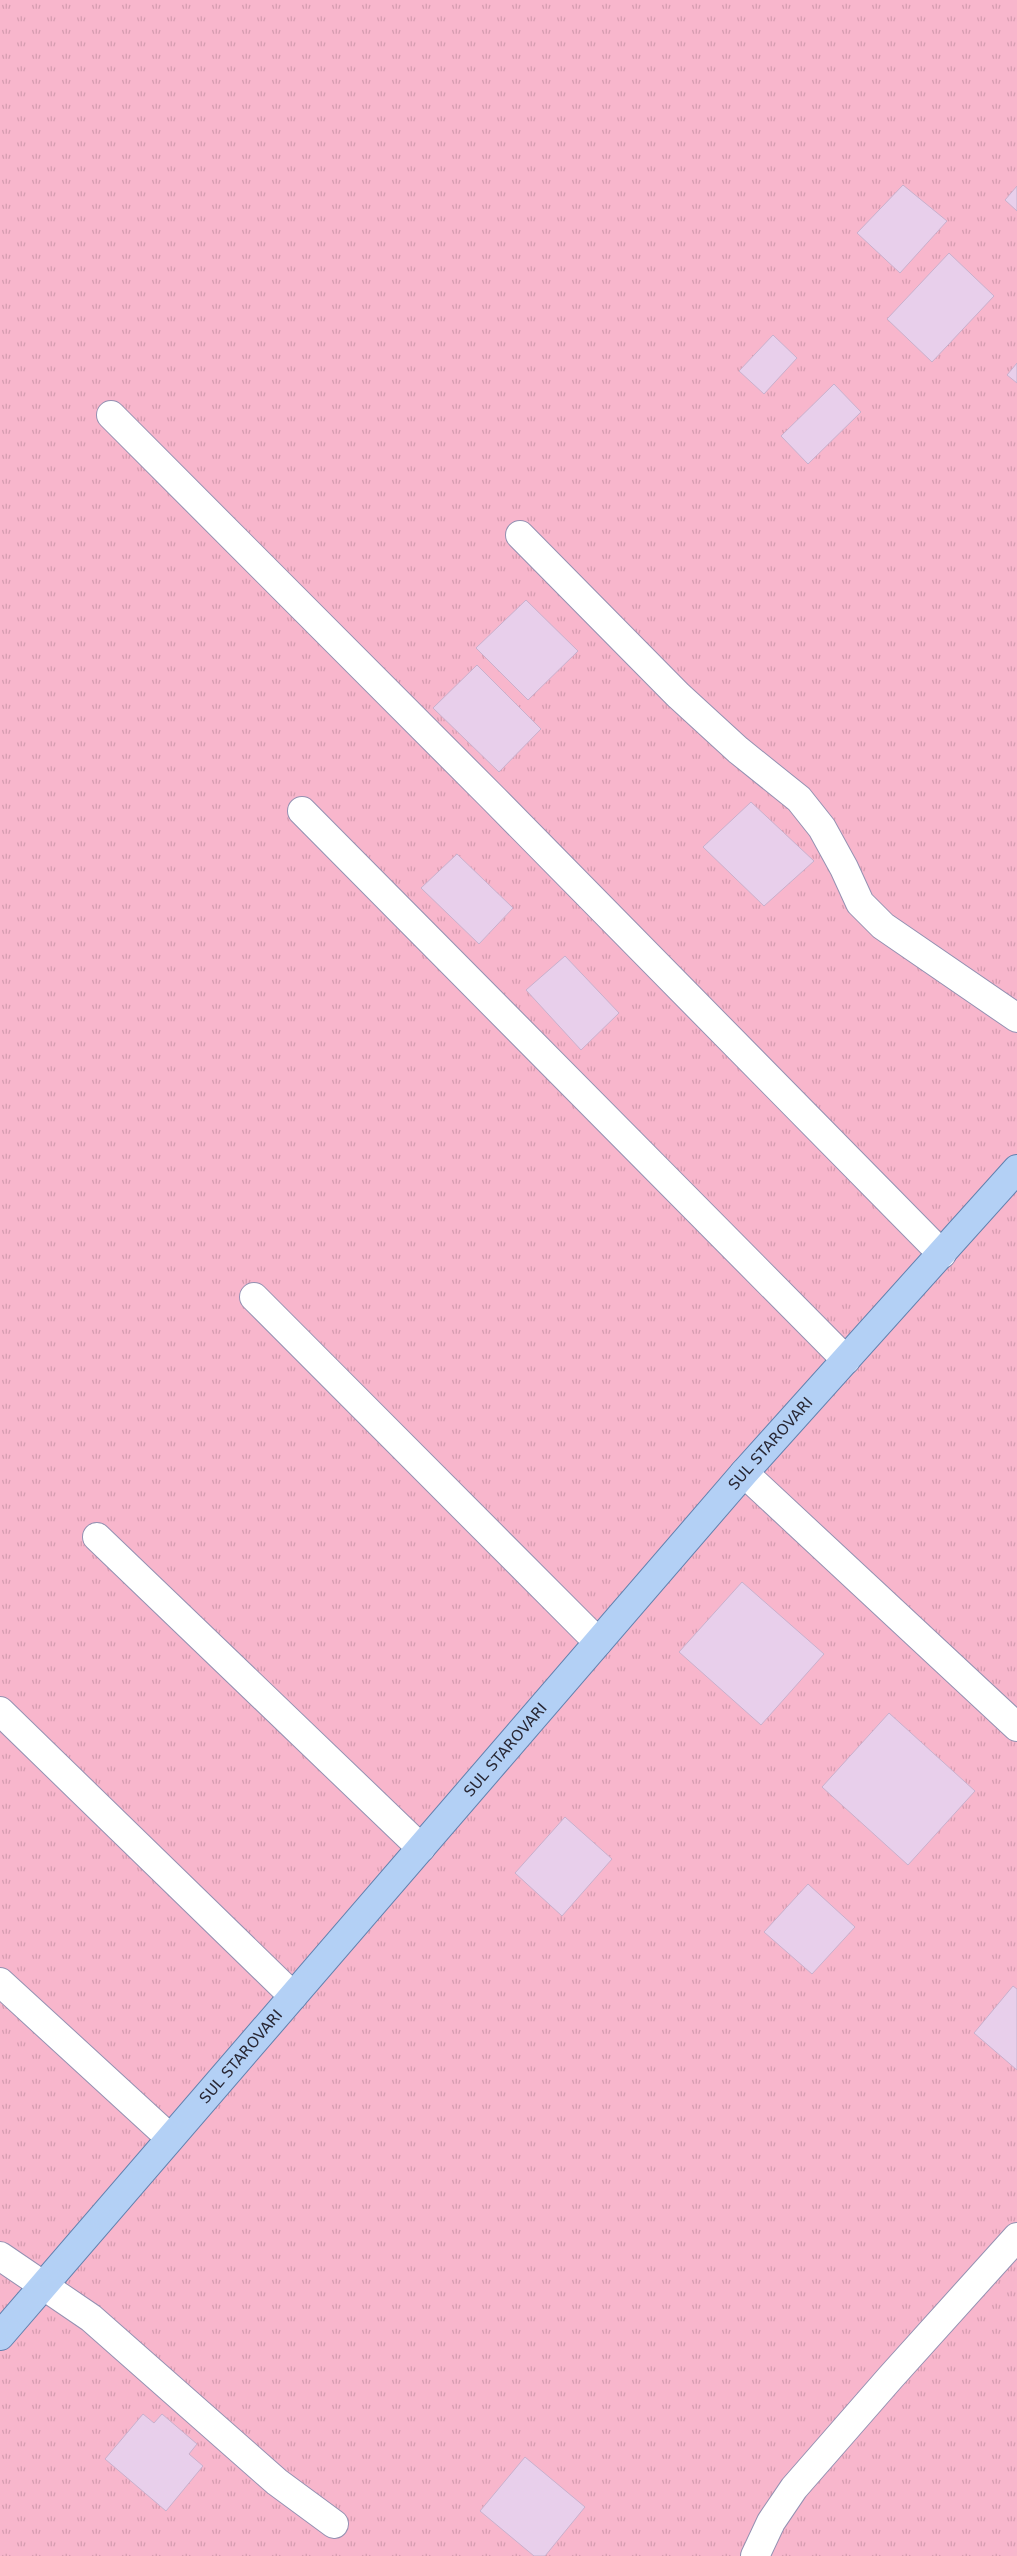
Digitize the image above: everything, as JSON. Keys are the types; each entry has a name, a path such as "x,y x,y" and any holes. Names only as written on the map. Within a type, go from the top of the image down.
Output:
{"main road":[{"name":"SUL STAROVARI","path":"0,2336 744,1473 1017,1169"}],"street":[{"path":"111,415 494,799 942,1254"},
{"path":"520,535 678,695 738,750 799,799 822,828 844,868 860,904 883,926 942,964 1017,1018"},
{"path":"302,811 846,1360"},
{"path":"254,1298 598,1642"},
{"path":"744,1473 1017,1727"},
{"path":"97,1537 421,1848"},
{"path":"0,1711 293,1996"},
{"path":"0,1982 170,2138"},
{"path":"755,2556 771,2522 794,2488 884,2384 1017,2237"},
{"path":"0,2256 91,2318 277,2482 334,2524"}],"green space":[{"path":"0,0 1017,0 1017,2556 0,2556"}],"building":[{"path":"903,185 947,221 900,273 857,233"},
{"path":"1017,186 1017,211 1005,200"},
{"path":"949,253 994,296 932,362 887,319"},
{"path":"773,335 797,358 764,394 739,371"},
{"path":"1017,363 1017,383 1007,375"},
{"path":"834,384 861,412 808,464 781,436"},
{"path":"526,600 578,651 528,700 476,648"},
{"path":"477,665 541,729 499,772 433,708"},
{"path":"751,802 814,861 764,906 703,847"},
{"path":"457,854 513,908 479,944 421,888"},
{"path":"565,956 619,1013 581,1050 526,990"},
{"path":"742,1582 824,1654 761,1725 679,1652"},
{"path":"889,1713 975,1791 908,1865 822,1787"},
{"path":"565,1817 612,1859 562,1916 515,1873"},
{"path":"808,1884 855,1927 812,1974 764,1932"},
{"path":"1013,1986 1017,1989 1017,2070 974,2033"},
{"path":"143,2414 154,2423 162,2414 197,2444 189,2454 203,2466 166,2511 105,2459"},
{"path":"525,2457 585,2507 545,2556 534,2556 480,2511"}]}
